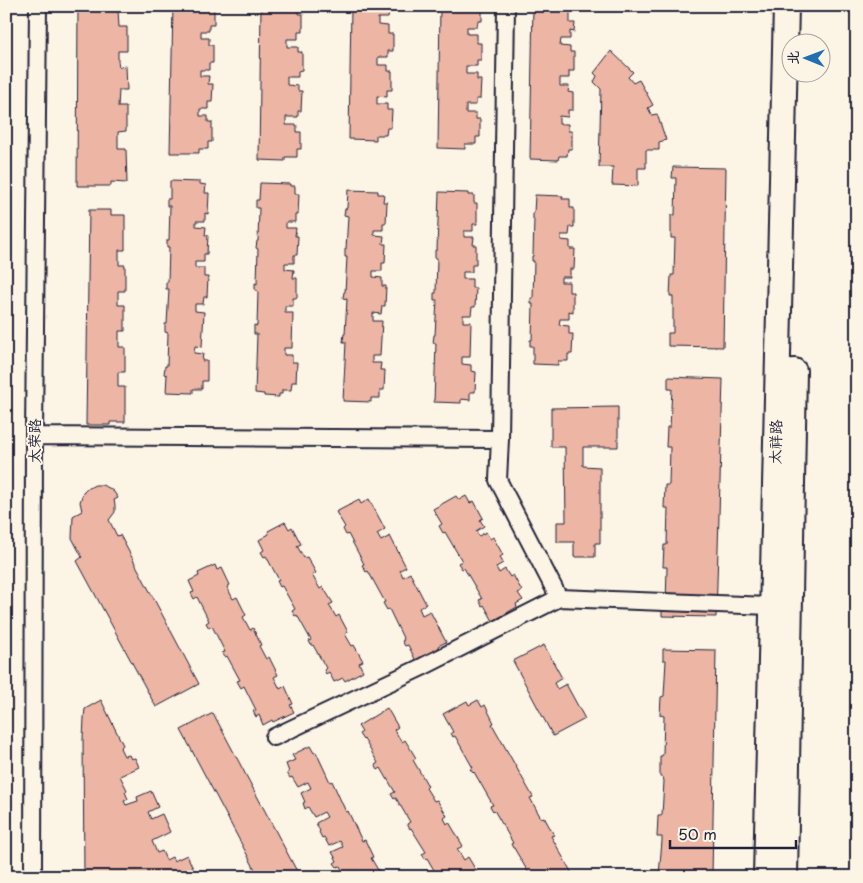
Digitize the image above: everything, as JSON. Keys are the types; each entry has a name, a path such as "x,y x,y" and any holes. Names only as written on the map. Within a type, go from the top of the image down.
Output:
{"street":[{"name":"太荣路","path":"33,877 34,436 38,6"},
{"path":"506,6 498,480 560,598"},
{"name":"太祥路","path":"766,877 786,6"},
{"path":"800,32 801,6"},
{"name":"太祥路","path":"785,877 800,82"},
{"path":"34,436 500,439"},
{"path":"274,737 422,667 560,598 773,606"}],"building":[{"path":"78,6 127,6 127,10 118,10 119,27 127,27 127,51 118,51 118,61 119,67 126,66 127,90 119,90 118,107 126,107 126,131 118,132 118,149 126,149 127,183 111,182 111,186 77,186"},
{"path":"173,6 214,6 214,25 209,25 209,31 201,31 201,38 209,38 209,45 213,45 213,63 209,63 209,70 200,70 200,76 209,76 208,84 213,84 212,102 208,102 208,109 200,109 200,116 208,116 208,122 212,122 212,142 208,142 208,149 199,149 199,153 170,153"},
{"path":"261,6 299,7 299,14 303,14 303,32 298,32 298,39 287,39 287,47 298,47 298,52 302,52 302,70 298,71 298,77 287,77 287,85 298,86 298,91 302,91 301,111 298,111 298,117 286,117 286,125 297,125 297,132 301,132 301,149 297,149 297,157 285,157 285,161 259,160"},
{"path":"351,6 393,6 393,12 389,12 388,18 378,18 378,25 388,26 388,34 393,34 393,51 388,51 388,57 378,57 378,65 388,65 388,71 392,71 392,90 387,90 387,97 377,96 377,104 387,104 387,110 392,110 391,128 387,128 386,135 376,135 376,140 349,139"},
{"path":"440,6 482,6 482,21 478,21 477,27 467,27 467,34 477,34 477,43 481,43 481,60 477,60 477,66 466,66 466,74 477,74 477,80 481,80 480,99 476,99 476,105 466,105 466,113 476,113 476,119 480,119 480,137 476,137 476,144 465,144 465,149 438,148"},
{"path":"533,6 561,6 561,8 570,8 570,23 575,23 574,32 570,31 570,39 561,39 560,46 570,47 570,52 574,52 574,71 569,71 569,78 560,78 560,86 569,86 568,92 573,93 573,110 568,110 568,117 559,116 559,124 568,124 568,131 572,131 572,149 568,149 567,156 559,156 558,160 530,159"},
{"path":"611,51 633,72 628,77 633,83 639,80 653,105 648,108 652,115 657,114 666,140 659,142 659,150 646,150 646,168 638,168 638,186 612,185 613,167 599,167 601,89 594,82 597,76 594,73"},
{"path":"673,167 726,168 723,347 668,346 668,333 673,333 673,296 670,296 671,275 674,275 675,238 671,238 671,215 675,215 676,178 672,178"},
{"path":"170,181 200,182 200,184 206,185 205,193 209,193 208,214 205,213 205,221 196,221 196,226 206,227 205,235 208,235 207,254 204,254 204,262 195,262 195,268 204,268 204,277 208,277 207,297 204,297 203,304 195,304 195,311 204,312 202,347 195,346 194,353 203,354 202,361 207,361 207,381 202,381 202,389 193,389 193,393 166,392 167,375 164,374 165,366 167,366 168,333 165,332 165,324 167,324 169,289 166,289 166,282 168,282 169,247 167,247 167,240 169,240 170,206 167,206 167,199 170,199"},
{"path":"260,183 290,184 290,186 295,186 295,194 299,194 298,215 295,215 295,222 286,222 286,228 296,228 295,236 298,236 297,255 294,255 294,263 285,263 285,269 294,270 293,278 297,278 297,298 293,298 293,306 285,306 285,313 293,313 292,348 284,348 284,355 292,355 292,362 297,362 296,382 292,382 291,390 282,390 282,394 279,394 279,397 255,393 257,334 254,334 254,325 257,326 258,291 255,290 255,283 257,284 258,249 256,248 259,208 256,208 256,200 259,200"},
{"path":"348,190 378,191 378,194 384,194 383,202 387,202 386,223 383,223 383,230 374,230 374,235 384,236 383,244 386,244 385,263 382,263 382,271 373,271 373,277 382,278 382,286 386,286 385,306 382,306 381,314 373,313 373,321 382,321 380,356 372,356 372,363 381,363 380,370 385,370 384,390 380,390 380,398 371,398 371,402 343,401 346,342 343,342 347,299 343,298 345,292 347,257 345,257 345,249 348,216 344,215 347,208"},
{"path":"439,192 468,193 468,195 474,195 474,203 477,203 477,224 473,224 473,231 464,231 464,237 474,237 473,245 476,245 476,265 472,265 472,272 463,272 463,279 472,279 472,288 476,288 475,307 472,307 471,315 463,315 463,322 471,322 470,357 462,357 462,364 471,365 471,371 476,372 475,392 470,392 470,400 461,399 461,403 434,402 436,343 433,343 437,300 434,300 437,258 435,258 435,250 437,250"},
{"path":"535,195 563,196 562,199 570,199 570,208 574,208 574,227 570,227 569,235 561,235 561,240 570,241 570,249 575,249 574,269 570,269 570,277 561,277 561,282 569,282 569,292 573,292 573,312 569,311 569,319 560,319 559,325 569,326 569,334 573,334 572,354 568,354 568,361 558,361 558,365 533,364 533,346 530,346 530,340 532,340 533,304 531,304 531,298 533,298 534,261 532,261 532,256"},
{"path":"89,210 111,210 111,215 125,215 125,250 119,250 119,265 125,265 125,291 118,291 118,305 125,305 125,331 119,331 119,347 125,347 125,372 118,372 118,387 125,387 125,422 110,422 110,425 86,425"},
{"path":"668,377 723,379 716,617 662,616 662,603 666,604 667,567 663,567 664,545 667,545 668,508 664,508 665,485 669,485 670,447 666,447 667,427 670,427 672,389 668,389"},
{"path":"618,407 618,447 583,447 583,466 600,467 600,543 595,543 595,557 574,557 574,542 557,542 557,522 566,522 565,447 551,447 551,408"},
{"path":"95,485 109,488 118,498 114,500 115,512 109,520 117,536 120,535 199,684 156,707 77,561 82,557 72,538 73,516 82,511 80,502 83,493"},
{"path":"456,496 459,500 466,496 470,503 474,501 483,518 480,520 484,526 476,531 479,536 486,532 490,539 493,537 503,555 500,557 503,563 496,567 499,573 505,569 510,577 513,575 522,591 518,593 523,600 516,604 517,607 493,621 484,605 482,606 479,600 482,599 464,568 462,569 458,563 462,561 445,532 443,533 439,526 442,524 433,509"},
{"path":"369,499 385,529 377,534 381,541 390,536 406,567 400,570 403,577 410,573 426,604 419,608 422,615 430,611 446,642 438,646 439,649 416,661 408,645 405,646 402,641 404,640 389,609 387,610 383,603 385,602 368,571 366,572 362,565 364,564 348,534 346,535 343,529 345,527 336,512 359,500 361,504"},
{"path":"285,522 289,529 292,527 301,544 297,546 304,558 307,557 316,573 312,575 320,589 323,587 333,603 329,605 336,617 339,615 348,632 345,634 363,661 359,663 363,671 345,681 343,678 334,682 329,672 326,674 324,670 326,668 313,645 311,645 309,641 311,640 297,615 295,616 292,611 295,609 282,586 280,587 277,581 279,580 266,556 264,557 261,552 264,550 259,540 269,534 268,531"},
{"path":"215,565 217,570 222,568 230,585 227,587 233,599 237,597 246,615 243,617 250,630 253,628 261,645 259,646 266,659 269,657 278,675 274,677 280,689 285,686 293,704 290,705 294,712 273,722 272,720 263,725 259,715 256,717 253,711 256,710 244,686 241,688 237,681 240,680 227,656 225,657 222,653 225,652 212,626 209,628 206,623 209,621 197,597 194,599 191,593 194,592 189,581 199,576 198,573"},
{"path":"544,645 562,678 554,683 557,689 566,684 585,719 553,736 513,661"},
{"path":"663,649 716,650 712,877 657,877 659,875 662,841 662,837 657,837 658,816 662,815 664,781 663,777 660,777 664,716 660,715 661,697 664,696 666,660 663,660"},
{"path":"101,700 123,745 120,748 124,756 129,755 131,759 135,758 139,767 120,776 127,790 125,792 128,799 124,801 126,805 138,801 137,797 151,791 158,807 148,812 151,819 162,814 170,832 152,841 157,853 162,851 166,860 172,857 174,861 187,855 197,877 84,877 84,718 85,709"},
{"path":"478,700 482,707 485,705 494,723 492,724 533,797 530,798 541,818 544,817 554,835 551,836 574,877 531,877 490,806 493,805 474,772 470,769 473,768 455,736 453,737 451,733 453,732 443,714 467,701 469,705"},
{"path":"387,708 398,727 394,730 402,742 405,740 416,758 413,760 428,786 426,788 434,801 437,800 447,816 444,818 447,824 449,822 463,846 457,849 464,860 468,857 480,877 438,877 427,858 425,859 422,854 426,852 407,824 410,822 396,798 394,799 391,794 395,792 381,768 378,770 375,765 378,763 359,734 362,732 358,726"},
{"path":"213,713 300,877 259,877 181,730"},
{"path":"310,746 314,753 316,752 346,812 348,811 362,841 365,840 373,857 371,858 383,877 357,877 354,871 345,876 340,866 337,867 334,863 337,861 332,852 343,847 340,841 329,846 324,837 322,838 316,823 327,817 324,812 314,817 308,807 305,809 303,803 305,802 301,793 311,788 308,782 298,787 287,773 289,772 286,764 295,760 292,755"}]}
